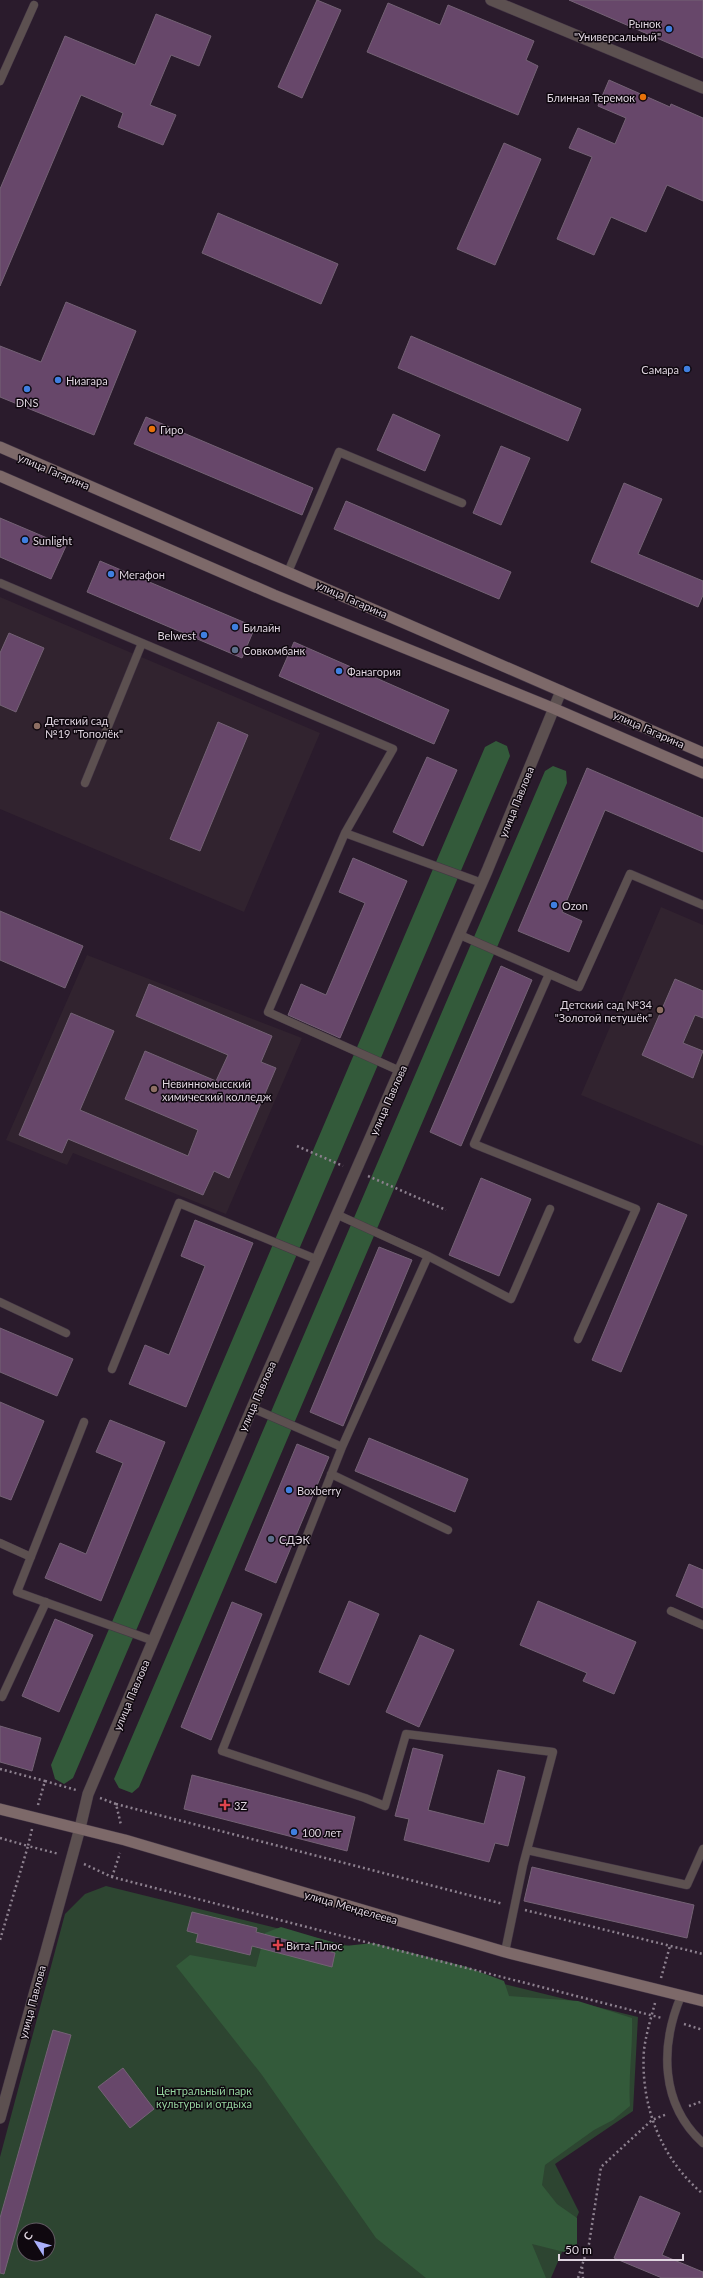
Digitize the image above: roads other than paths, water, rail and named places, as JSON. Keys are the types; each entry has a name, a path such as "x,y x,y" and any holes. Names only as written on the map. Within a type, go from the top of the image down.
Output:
{"main road":[{"name":"улица Гагарина","path":"0,447 703,753"},
{"name":"улица Гагарина","path":"0,476 274,595 555,709 703,773"},
{"name":"улица Менделеева","path":"0,1808 80,1828 505,1952 703,2002"}],"street":[{"path":"491,0 703,88"},
{"name":"улица Павлова","path":"0,2118 88,1794 252,1408 460,935 562,691"}],"lane":[{"path":"0,81 34,5"},
{"path":"288,572 339,452 462,503"},
{"path":"0,583 393,749 345,833 268,1012 400,1071"},
{"path":"85,782 142,643"},
{"path":"345,833 482,883"},
{"path":"460,935 579,987 630,874 703,905"},
{"path":"549,974 474,1144 636,1208 578,1339"},
{"path":"112,1369 179,1203 318,1260"},
{"path":"338,1215 428,1256 512,1299 550,1209"},
{"path":"428,1256 342,1447 222,1752 365,1798 385,1806 406,1734 553,1752 527,1850 505,1952"},
{"path":"0,1302 66,1333"},
{"path":"252,1408 342,1447"},
{"path":"84,1422 17,1592 154,1641"},
{"path":"331,1474 448,1530"},
{"path":"0,1543 31,1557"},
{"path":"0,1696 2,1697 46,1602"},
{"path":"671,1611 703,1625"},
{"path":"527,1850 687,1885 703,1849"},
{"path":"681,1996 671,2020 667,2043 670,2088 679,2110 696,2137 703,2143"}],"place":[{"name":"Рынок \"Универсальный\"","path":"669,29"},
{"name":"Блинная Теремок","path":"643,97"},
{"name":"Самара","path":"687,369"},
{"name":"Ниагара","path":"58,380"},
{"name":"DNS","path":"27,389"},
{"name":"Гиро","path":"152,429"},
{"name":"Sunlight","path":"25,540"},
{"name":"Мегафон","path":"111,574"},
{"name":"Билайн","path":"235,627"},
{"name":"Belwest","path":"204,635"},
{"name":"Совкомбанк","path":"235,650"},
{"name":"Фанагория","path":"339,671"},
{"name":"Детский сад №19 \"Тополёк\"","path":"37,726"},
{"name":"Ozon","path":"554,905"},
{"name":"Детский сад №34 \"Золотой петушёк\"","path":"660,1010"},
{"name":"Невинномысский химический колледж","path":"154,1089"},
{"name":"Boxberry","path":"289,1490"},
{"name":"СДЭК","path":"271,1539"},
{"name":"3Z","path":"225,1805"},
{"name":"100 лет","path":"294,1832"},
{"name":"Вита-Плюс","path":"278,1945"}],"park label":[{"name":"Центральный парк культуры и отдыха","path":"204,2096"}]}
